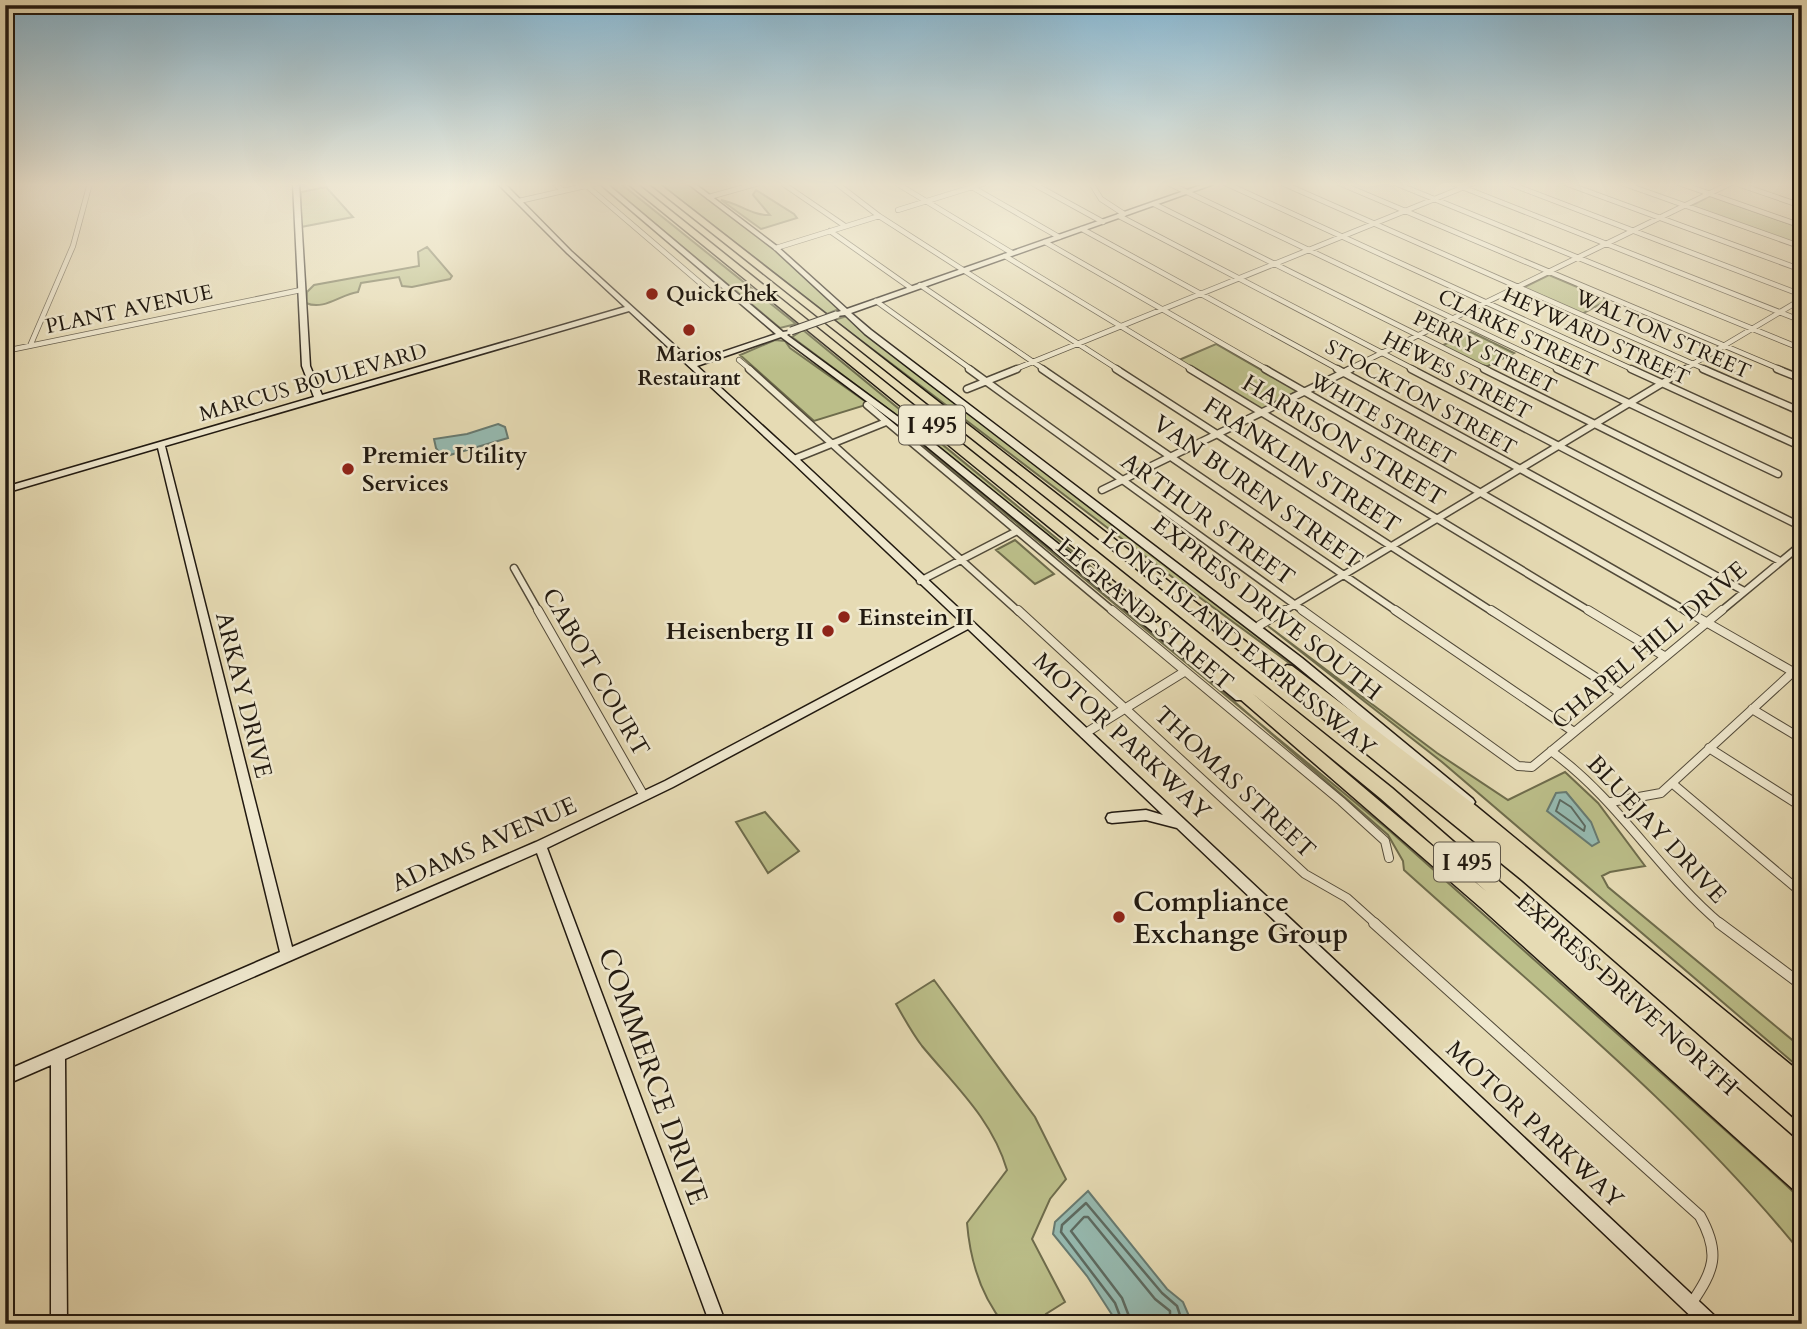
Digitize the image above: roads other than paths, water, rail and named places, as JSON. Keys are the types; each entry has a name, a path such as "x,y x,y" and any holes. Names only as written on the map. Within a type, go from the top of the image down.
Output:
{"highway":[{"name":"LONG ISLAND EXPRESSWAY","path":"708,245 1386,793 1802,1158"},
{"name":"LONG ISLAND EXPRESSWAY","path":"731,245 1528,875 1802,1111"},
{"path":"1121,580 1138,602 1283,729"},
{"path":"1159,583 1230,627 1442,788 1555,880"},
{"name":"EXPRESS DRIVE NORTH","path":"1283,729 1505,919 1802,1184"},
{"name":"EXPRESS DRIVE SOUTH","path":"1555,880 1802,1087"}],"main road":[{"path":"299,245 306,366 319,399"},
{"name":"MOTOR PARKWAY","path":"565,245 1711,1324"},
{"name":"EXPRESS DRIVE NORTH","path":"677,245 922,438 1215,679 1283,729"},
{"name":"EXPRESS DRIVE SOUTH","path":"772,245 840,313 1318,677 1452,787 1555,880"},
{"path":"692,365 1036,245"},
{"name":"MARCUS BOULEVARD","path":"5,490 631,309"},
{"name":"ARKAY DRIVE","path":"160,445 287,955"},
{"name":"ADAMS AVENUE","path":"5,1077 540,846 644,796 967,625"},
{"path":"1112,818 1146,815 1182,826"},
{"name":"COMMERCE DRIVE","path":"540,846 718,1324"},
{"path":"58,1055 59,1324"}],"street":[{"path":"30,346 73,245"},
{"path":"656,245 719,299"},
{"path":"776,248 785,245"},
{"path":"850,245 911,288"},
{"name":"FRANKLIN STREET","path":"924,245 1620,693"},
{"name":"HARRISON STREET","path":"993,245 1120,327 1664,656"},
{"name":"WHITE STREET","path":"1050,245 1802,677"},
{"name":"STOCKTON STREET","path":"1111,245 1744,592"},
{"name":"HEWES STREET","path":"1176,245 1780,561"},
{"name":"PERRY STREET","path":"1237,245 1802,527"},
{"name":"CLARKE STREET","path":"1299,245 1778,474"},
{"path":"967,389 1322,245"},
{"name":"HEYWARD STREET","path":"1359,245 1802,447"},
{"name":"WALTON STREET","path":"1422,245 1802,412"},
{"path":"1486,245 1802,379"},
{"path":"1547,245 1802,349"},
{"path":"1102,490 1606,245"},
{"path":"1611,245 1802,321"},
{"path":"1670,245 1802,297"},
{"path":"1734,245 1802,270"},
{"name":"VAN BUREN STREET","path":"920,285 1574,732"},
{"name":"PLANT AVENUE","path":"5,351 301,290"},
{"path":"1260,625 1802,297"},
{"name":"ARTHUR STREET","path":"876,301 1518,766"},
{"name":"THOMAS STREET","path":"739,360 1127,708 1305,874 1347,898 1700,1216 1715,1245 1714,1263 1690,1305"},
{"name":"LEGRAND STREET","path":"867,405 1015,532 1341,801 1385,841 1389,858"},
{"path":"794,459 886,422"},
{"path":"920,581 1015,532"},
{"name":"CHAPEL HILL DRIVE","path":"1518,766 1532,767 1802,544"},
{"name":"CABOT COURT","path":"514,568 644,796"},
{"path":"1084,734 1184,672"},
{"path":"1611,803 1661,793 1793,672"},
{"path":"1752,709 1802,739"},
{"path":"1709,748 1802,807"},
{"name":"BLUEJAY DRIVE","path":"1551,751 1589,778 1668,872 1706,912 1755,952 1802,985"},
{"path":"1673,784 1802,893"}],"water":[{"path":"498,424 505,427 508,438 443,457 436,448 434,439 467,434"},
{"path":"1566,792 1591,822 1599,842 1592,846 1547,811 1556,793"},
{"path":"1088,1191 1167,1289 1183,1302 1189,1316 1184,1324 1118,1324 1087,1276 1053,1234 1055,1222"}],"place":[{"name":"QuickChek","path":"652,294"},
{"name":"Marios Restaurant","path":"689,330"},
{"name":"Premier Utility Services","path":"348,469"},
{"name":"Einstein II","path":"844,617"},
{"name":"Heisenberg II","path":"828,631"},
{"name":"Compliance Exchange Group","path":"1119,917"}]}
